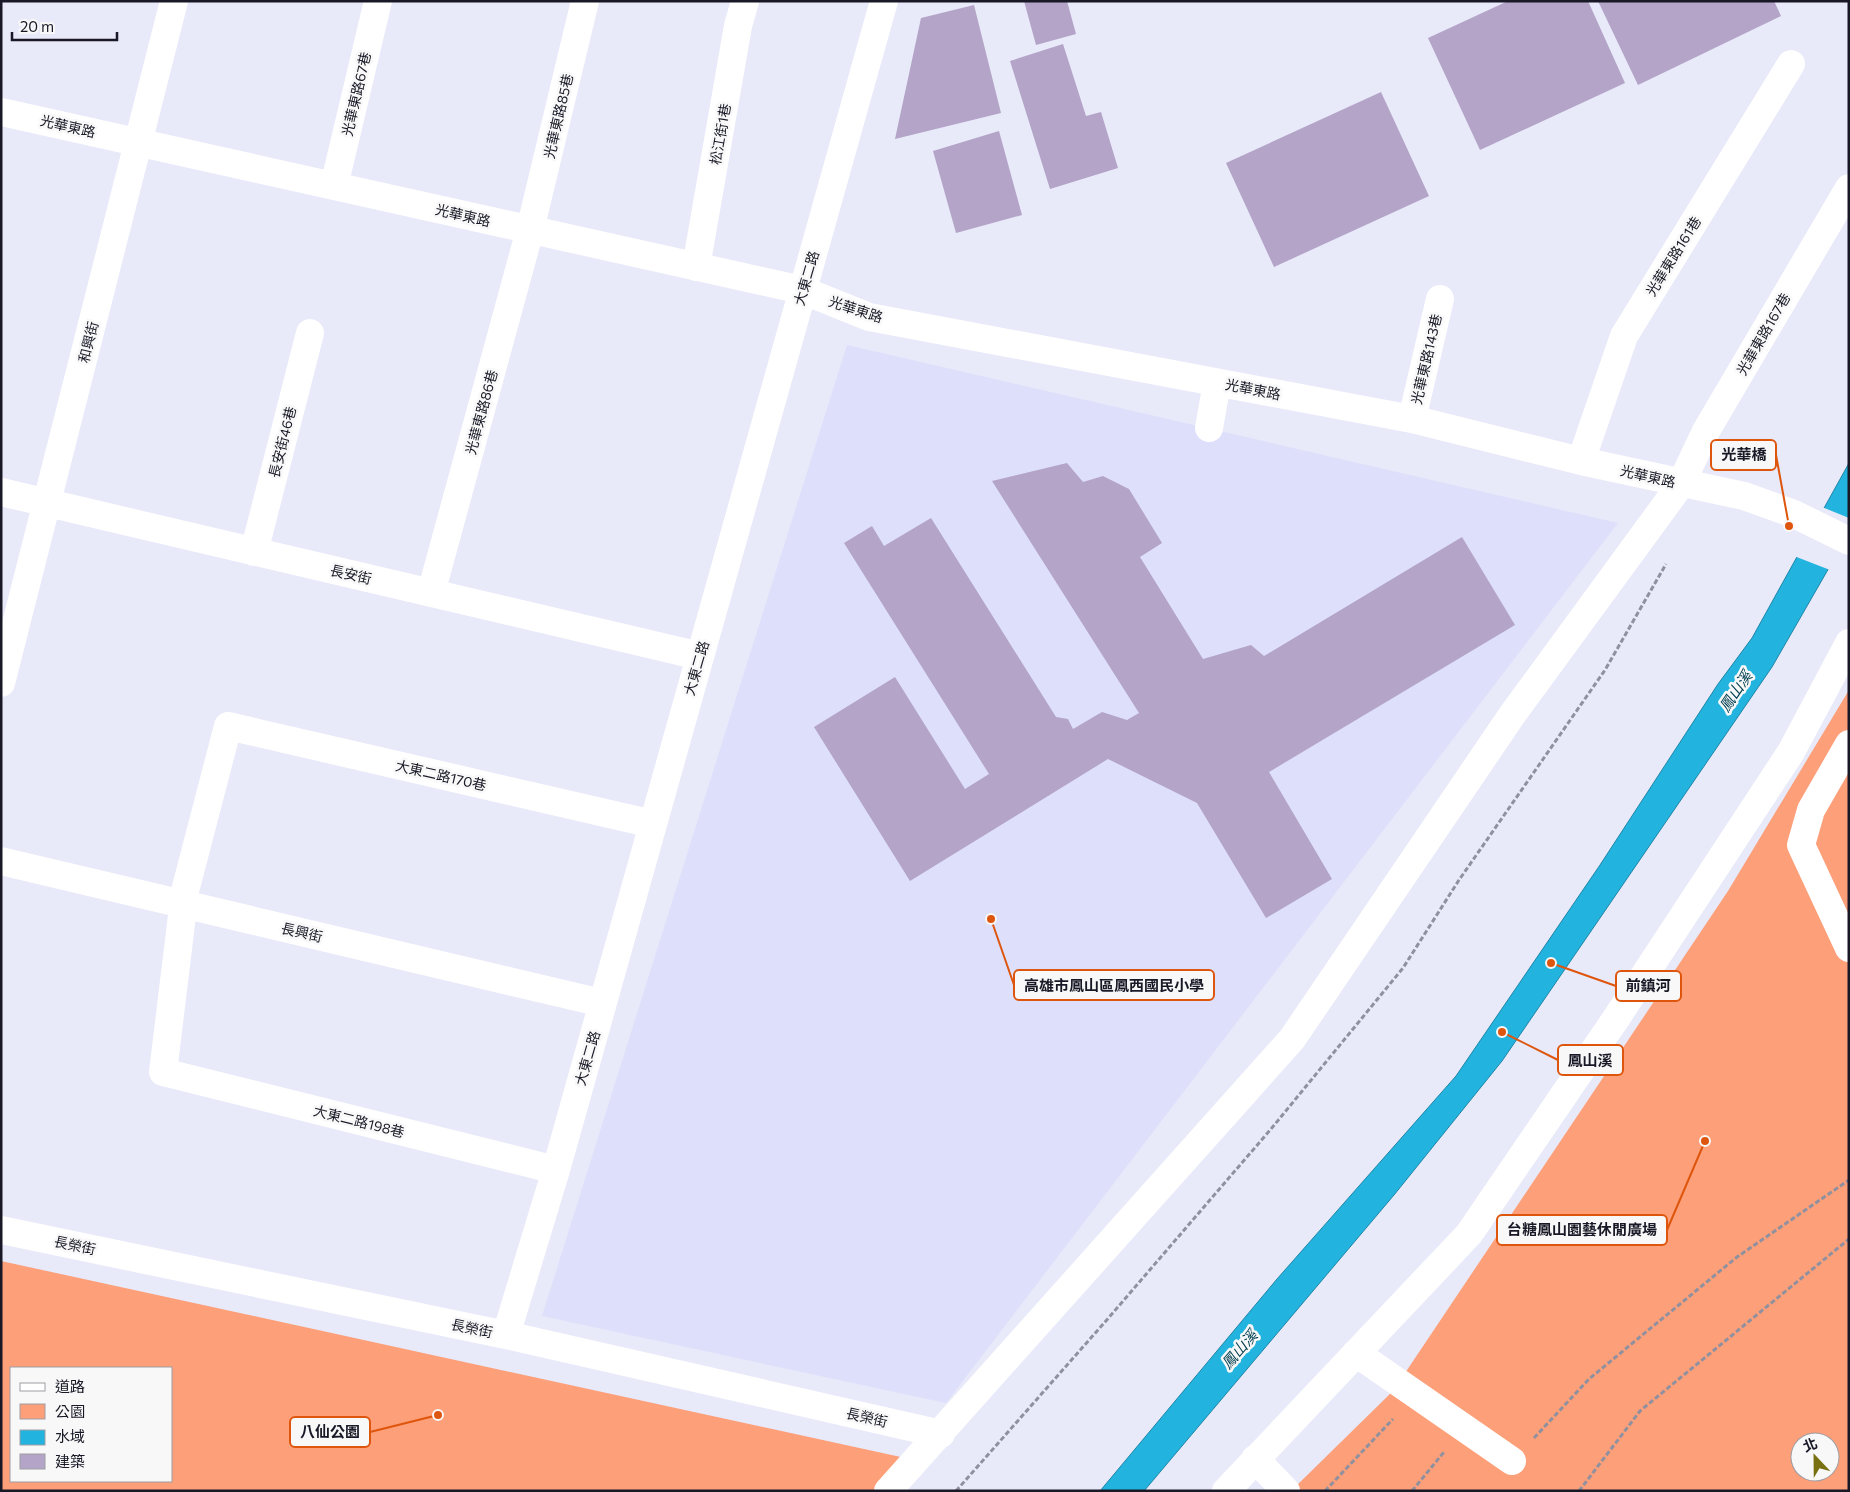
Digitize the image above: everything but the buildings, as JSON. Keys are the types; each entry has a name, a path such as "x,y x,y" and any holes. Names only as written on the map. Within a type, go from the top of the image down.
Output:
{"street":[{"name":"和興街","path":"1,683 174,1"},
{"name":"光華東路67巷","path":"334,186 378,1"},
{"name":"光華東路85巷","path":"530,230 585,1"},
{"name":"松江街1巷","path":"696,267 738,26 745,1"},
{"name":"大東二路","path":"506,1335 556,1170 884,1"},
{"name":"光華東路161巷","path":"1581,461 1624,336 1791,64"},
{"name":"光華東路","path":"1,112 802,290 869,317 1412,419 1581,461 1744,496 1794,514 1849,541"},
{"name":"光華東路167巷","path":"888,1491 941,1434 1292,1039 1512,715 1681,484 1706,431 1849,188"},
{"name":"光華東路86巷","path":"432,593 530,230"},
{"name":"光華東路143巷","path":"1412,419 1440,299"},
{"name":"長安街46巷","path":"254,552 310,333"},
{"path":"1209,428 1217,382"},
{"name":"長安街","path":"1,492 700,656"},
{"path":"1226,1491 1469,1234 1617,1017 1791,752 1849,643"},
{"name":"大東二路170巷","path":"183,904 228,726 653,824"},
{"path":"1849,744 1811,810 1801,845 1849,948"},
{"name":"長興街","path":"1,861 602,1003"},
{"name":"大東二路198巷","path":"183,904 162,1072 556,1170"},
{"name":"長榮街","path":"1,1230 506,1335 941,1434"},
{"path":"1356,1353 1512,1461"},
{"path":"1256,1459 1286,1491"}],"path":[{"path":"1512,1461 1590,1379 1737,1257 1849,1180"},
{"path":"1579,1491 1640,1411 1849,1239"},
{"path":"1325,1491 1416,1395"},
{"path":"1412,1491 1464,1428"}],"shaded area":[{"path":"847,345 1618,523 946,1403 542,1316"}],"green space":[{"path":"1849,690 1849,1491 1291,1491 1393,1391 1728,891"},
{"path":"1,1261 919,1461 907,1491 1,1491"}],"water":[{"path":"1849,463 1849,533 1772,667 1502,1061 1394,1195 1144,1491 1100,1491 1277,1279 1456,1076 1600,865 1718,684 1752,638"}],"pier":[{"path":"1822,507 1849,518 1849,538 1830,570 1794,556"}],"place":[{"name":"光華橋","path":"1789,526"},
{"name":"高雄市鳳山區鳳西國民小學","path":"991,919"},
{"name":"前鎮河","path":"1551,963"},
{"name":"鳳山溪","path":"1502,1032"},
{"name":"台糖鳳山園藝休閒廣場","path":"1705,1141"},
{"name":"八仙公園","path":"438,1415"}]}
